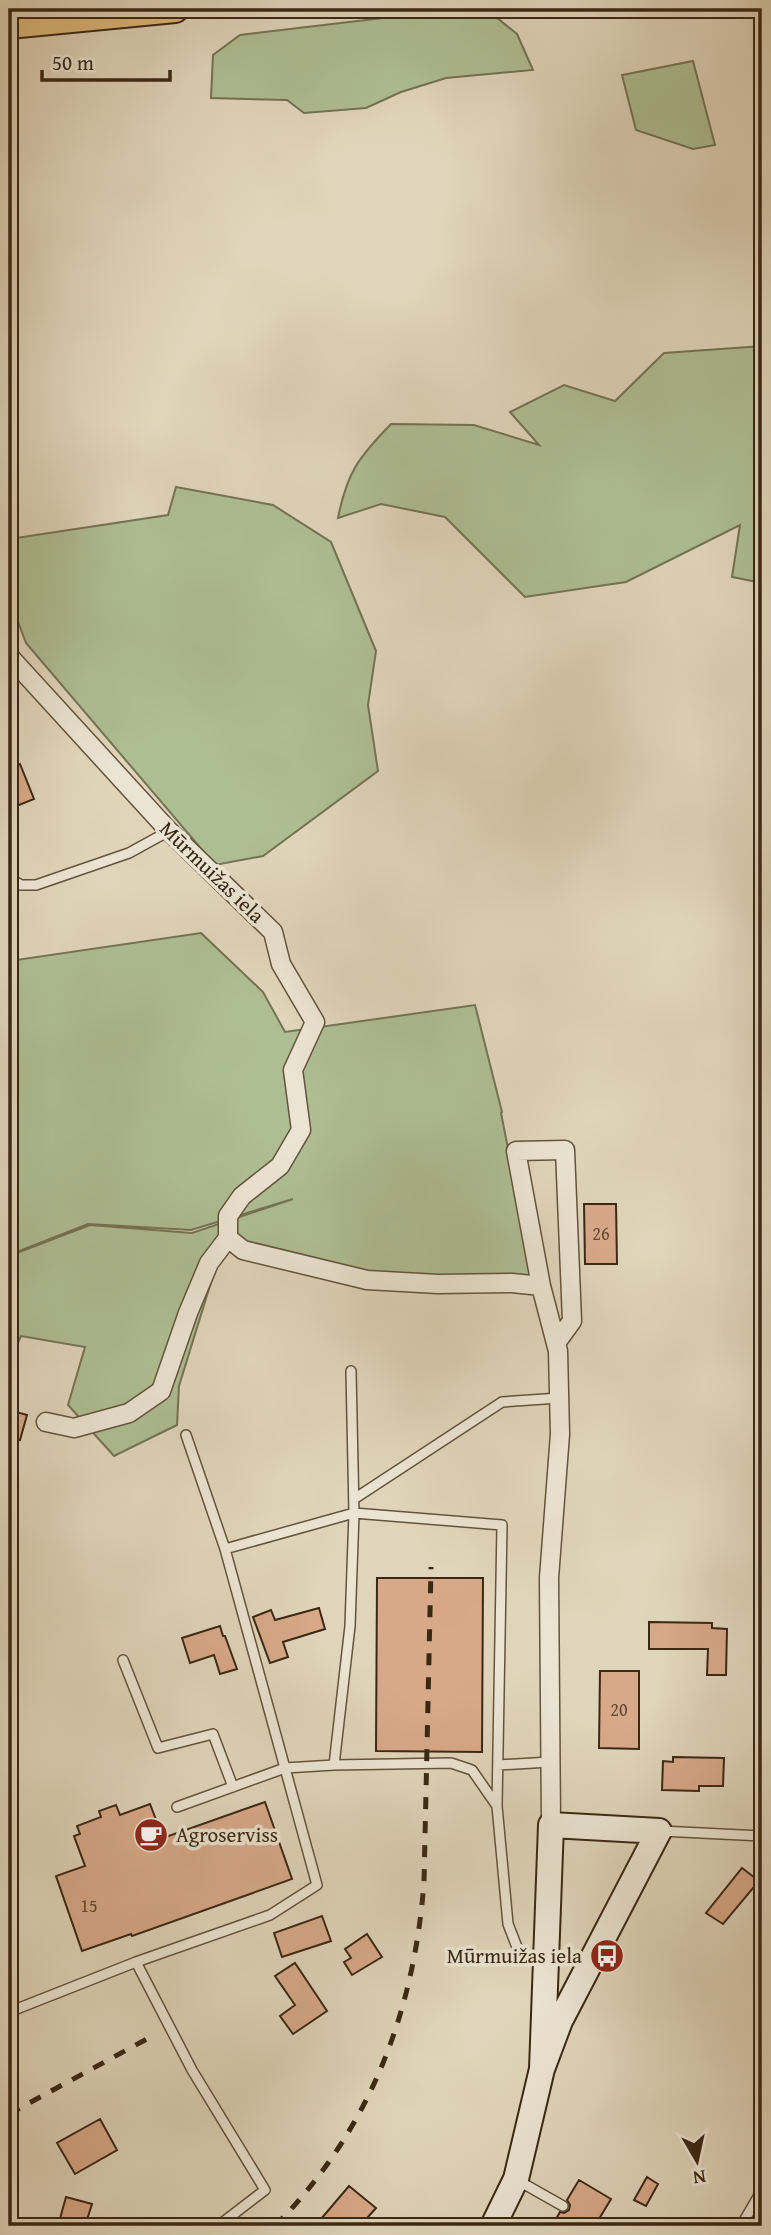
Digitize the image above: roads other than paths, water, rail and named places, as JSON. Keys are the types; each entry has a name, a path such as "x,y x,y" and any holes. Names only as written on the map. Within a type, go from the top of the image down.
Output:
{"main road":[{"path":"9,25 175,9"}],"street":[{"name":"Mūrmuižas iela","path":"9,656 169,831 273,932 281,964 315,1021 293,1070 302,1130 281,1167 242,1196 228,1216 228,1238"},
{"path":"542,2070 551,1825 549,1578 560,1434 558,1351 541,1286 516,1152 565,1150 572,1321 556,1343"},
{"path":"46,1422 74,1428 129,1413 161,1391 188,1313 209,1263 228,1238 243,1250 367,1280 541,1286"},
{"path":"493,2226 516,2179 542,2070 560,2021 659,1831 551,1825"}],"lane":[{"path":"9,878 21,885 36,885 129,853 169,831"},
{"path":"334,1765 350,1626 354,1513 351,1371"},
{"path":"354,1499 502,1402 559,1398"},
{"path":"9,2012 136,1962 270,1915 317,1885 225,1549 186,1435"},
{"path":"225,1549 354,1513 502,1525 497,1806 508,1924 522,1960"},
{"path":"123,1660 158,1748 213,1734 233,1787"},
{"path":"498,1765 551,1762"},
{"path":"177,1807 285,1768 451,1763 472,1770 497,1806"},
{"path":"659,1831 762,1836"},
{"path":"136,1962 192,2070 265,2190 218,2226"},
{"path":"516,2179 563,2206"},
{"path":"741,2226 762,2190"}],"railway":[{"path":"275,2226 337,2151 361,2110 381,2068 410,1978 419,1931 424,1882 431,1567"},
{"path":"9,2114 156,2034"}],"place":[{"name":"Agroserviss","path":"151,1835"},
{"name":"Mūrmuižas iela","path":"607,1956"}]}
